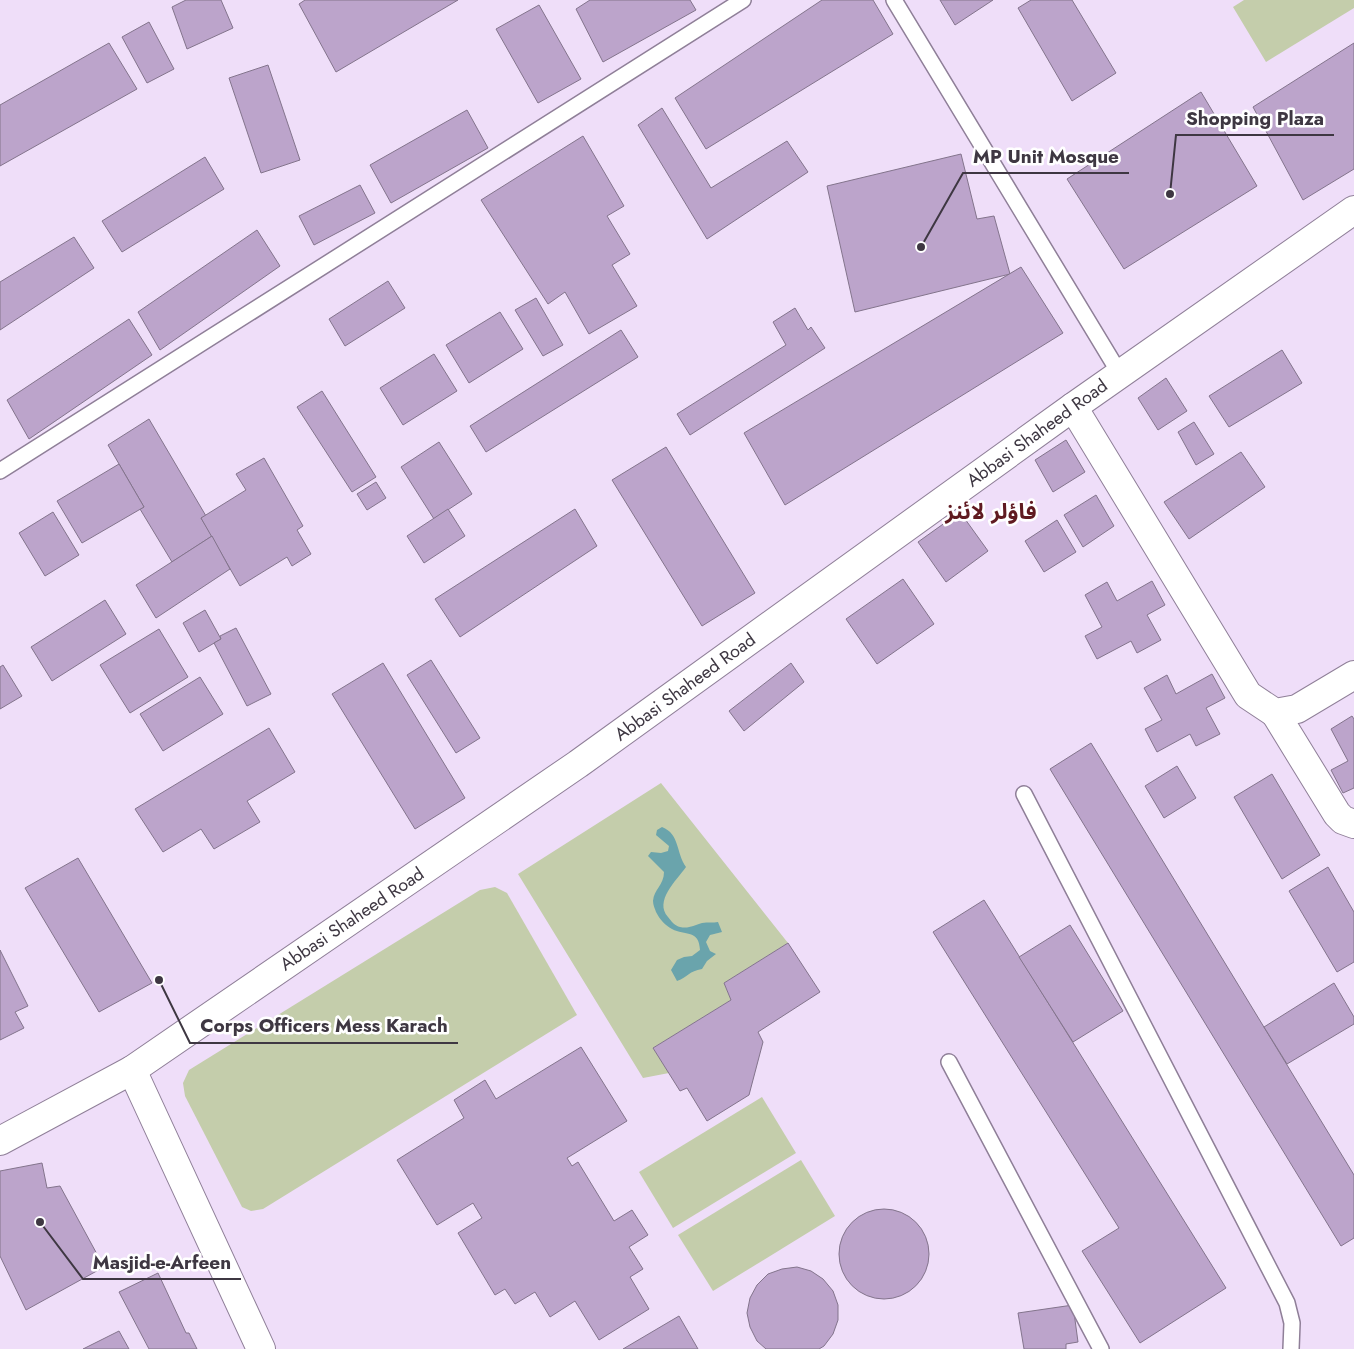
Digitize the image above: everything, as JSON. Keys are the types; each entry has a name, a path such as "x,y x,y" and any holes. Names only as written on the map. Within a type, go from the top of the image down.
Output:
{"street":[{"name":"Abbasi Shaheed Road","path":"0,1141 132,1070 578,764 1073,407 1354,210"},
{"path":"1073,407 1248,695 1275,713 1337,814 1343,820 1353,825"},
{"path":"1275,713 1297,709 1354,675"},
{"path":"132,1070 261,1349"}],"lane":[{"path":"0,471 743,0"},
{"path":"894,0 1120,374"},
{"path":"1024,794 1287,1303 1292,1323 1291,1349"},
{"path":"949,1062 1101,1349"}],"shaded area":[{"path":"1244,0 1354,0 1354,8 1266,62 1233,7"},
{"path":"661,783 788,943 724,983 731,1000 653,1048 669,1073 643,1078 518,874"},
{"path":"662,827 668,830 675,839 686,867 668,891 665,898 664,911 672,922 678,926 686,928 702,923 718,922 722,932 710,935 706,942 710,951 716,954 707,961 702,969 694,971 677,981 671,970 677,960 692,956 700,950 699,943 694,936 667,926 659,917 654,907 655,893 664,876 664,872 648,856 651,852 661,853 668,851 669,846 656,835 657,830"},
{"path":"495,887 507,893 577,1015 263,1209 251,1211 242,1207 185,1096 183,1083 189,1070 480,890"},
{"path":"762,1097 796,1153 673,1228 639,1172"},
{"path":"801,1160 835,1216 713,1291 678,1235"}],"building":[{"path":"186,0 221,0 233,28 187,49 172,7"},
{"path":"305,0 458,0 336,72 299,4"},
{"path":"590,0 690,0 696,10 603,62 576,9"},
{"path":"822,0 873,0 893,34 706,149 675,98"},
{"path":"940,0 993,0 955,25"},
{"path":"1031,0 1072,0 1116,73 1072,101 1018,8"},
{"path":"539,5 581,79 538,103 496,29"},
{"path":"149,22 174,69 147,83 122,37"},
{"path":"109,43 137,89 0,166 0,105"},
{"path":"1354,43 1354,169 1303,200 1253,107"},
{"path":"268,65 300,160 261,173 229,78"},
{"path":"1201,92 1257,186 1124,269 1067,179"},
{"path":"662,108 711,188 787,141 808,172 707,239 638,125"},
{"path":"467,110 488,148 391,203 370,165"},
{"path":"583,136 624,206 607,216 630,254 612,265 637,306 589,334 565,292 548,304 481,200"},
{"path":"961,154 977,219 994,216 1010,274 855,312 827,186"},
{"path":"205,157 224,189 122,252 102,221"},
{"path":"360,185 375,213 314,245 299,216"},
{"path":"257,230 280,266 160,350 138,312"},
{"path":"74,237 94,268 0,330 0,282"},
{"path":"1021,267 1063,333 785,505 744,433"},
{"path":"388,281 405,308 345,346 329,319"},
{"path":"536,298 563,345 543,356 515,310"},
{"path":"795,308 808,330 811,327 825,348 690,435 677,414 786,345 773,322"},
{"path":"500,312 523,349 469,383 446,345"},
{"path":"129,319 152,355 29,439 7,400"},
{"path":"621,330 638,357 486,452 470,426"},
{"path":"1282,350 1302,383 1229,427 1209,396"},
{"path":"434,354 457,391 403,425 380,388"},
{"path":"1166,378 1187,411 1158,430 1138,398"},
{"path":"322,391 376,477 352,492 297,407"},
{"path":"149,419 206,516 201,518 212,536 172,562 140,509 144,507 108,445"},
{"path":"1194,422 1214,454 1196,465 1178,432"},
{"path":"1066,440 1085,472 1053,492 1035,460"},
{"path":"439,442 472,494 434,519 401,467"},
{"path":"666,447 755,593 702,626 612,480"},
{"path":"1241,452 1265,487 1189,539 1164,502"},
{"path":"264,458 303,526 297,530 311,554 292,566 287,557 240,586 201,518 246,490 236,474"},
{"path":"119,464 144,507 82,543 57,501"},
{"path":"376,482 386,498 367,510 357,494"},
{"path":"1096,495 1114,526 1083,547 1064,515"},
{"path":"448,509 465,536 424,563 407,536"},
{"path":"575,509 597,546 460,637 435,599"},
{"path":"53,512 79,555 45,576 19,533"},
{"path":"960,512 988,551 946,582 918,542"},
{"path":"1057,520 1076,552 1044,572 1025,541"},
{"path":"212,536 230,569 156,618 136,585"},
{"path":"903,579 934,624 877,664 846,619"},
{"path":"1152,581 1165,605 1147,615 1161,640 1137,653 1131,641 1097,659 1085,636 1102,627 1085,595 1107,582 1117,601"},
{"path":"105,600 126,634 52,681 31,647"},
{"path":"205,610 221,639 199,652 183,623"},
{"path":"236,628 271,694 247,706 214,643 221,639 220,636"},
{"path":"159,629 188,677 130,713 100,665"},
{"path":"431,660 480,738 456,753 407,675"},
{"path":"383,663 465,798 415,829 332,694"},
{"path":"791,663 804,682 744,731 729,711"},
{"path":"3,665 22,696 0,709 0,667"},
{"path":"1212,674 1225,698 1206,708 1220,734 1196,746 1190,734 1157,752 1145,729 1162,720 1144,688 1167,675 1176,694"},
{"path":"200,677 223,714 163,751 140,714"},
{"path":"1352,716 1354,719 1354,788 1343,793 1331,770 1348,761 1331,729"},
{"path":"269,728 295,772 247,801 260,822 214,849 201,829 163,852 135,809"},
{"path":"1091,743 1354,1175 1354,1238 1341,1246 1050,769"},
{"path":"1177,766 1196,798 1164,818 1145,786"},
{"path":"1272,774 1320,855 1282,879 1234,797"},
{"path":"78,858 152,983 99,1012 25,888"},
{"path":"1328,867 1354,912 1354,962 1337,972 1289,891"},
{"path":"984,900 1226,1288 1140,1343 1082,1251 1119,1228 933,932"},
{"path":"1070,925 1123,1011 1073,1042 1019,957"},
{"path":"788,943 820,992 758,1032 763,1042 749,1095 707,1121 687,1088 680,1091 653,1048 731,1000 724,983"},
{"path":"0,950 28,1006 15,1012 24,1028 0,1040"},
{"path":"1334,983 1354,1017 1354,1024 1287,1064 1264,1027"},
{"path":"581,1047 627,1121 567,1158 572,1166 578,1162 614,1221 632,1210 648,1235 629,1247 643,1269 630,1277 649,1309 599,1340 575,1301 550,1317 535,1292 515,1304 505,1289 495,1295 458,1233 482,1218 473,1203 437,1225 397,1160 464,1118 454,1100 485,1080 496,1099"},
{"path":"42,1163 47,1188 60,1186 104,1267 26,1310 0,1256 0,1171"},
{"path":"884,1209 901,1212 916,1222 926,1237 929,1254 926,1271 916,1286 901,1296 884,1299 867,1296 852,1286 842,1271 839,1254 842,1237 852,1222 867,1212"},
{"path":"797,1267 811,1271 823,1279 833,1291 838,1305 838,1320 833,1334 824,1346 819,1349 766,1349 757,1341 750,1327 747,1313 750,1298 757,1285 768,1274 782,1269"},
{"path":"158,1273 186,1333 189,1333 197,1349 149,1349 119,1292"},
{"path":"1073,1305 1078,1342 1066,1344 1066,1349 1024,1349 1018,1313"},
{"path":"679,1316 698,1349 623,1349"},
{"path":"119,1331 129,1349 83,1349"}],"place":[{"name":"Shopping Plaza","path":"1170,194"},
{"name":"MP Unit Mosque","path":"921,247"},
{"name":"Corps Officers Mess Karach","path":"159,980"},
{"name":"Masjid-e-Arfeen","path":"40,1222"}],"district":[{"name":"فاؤلر لائنز","path":"991,511"}]}
